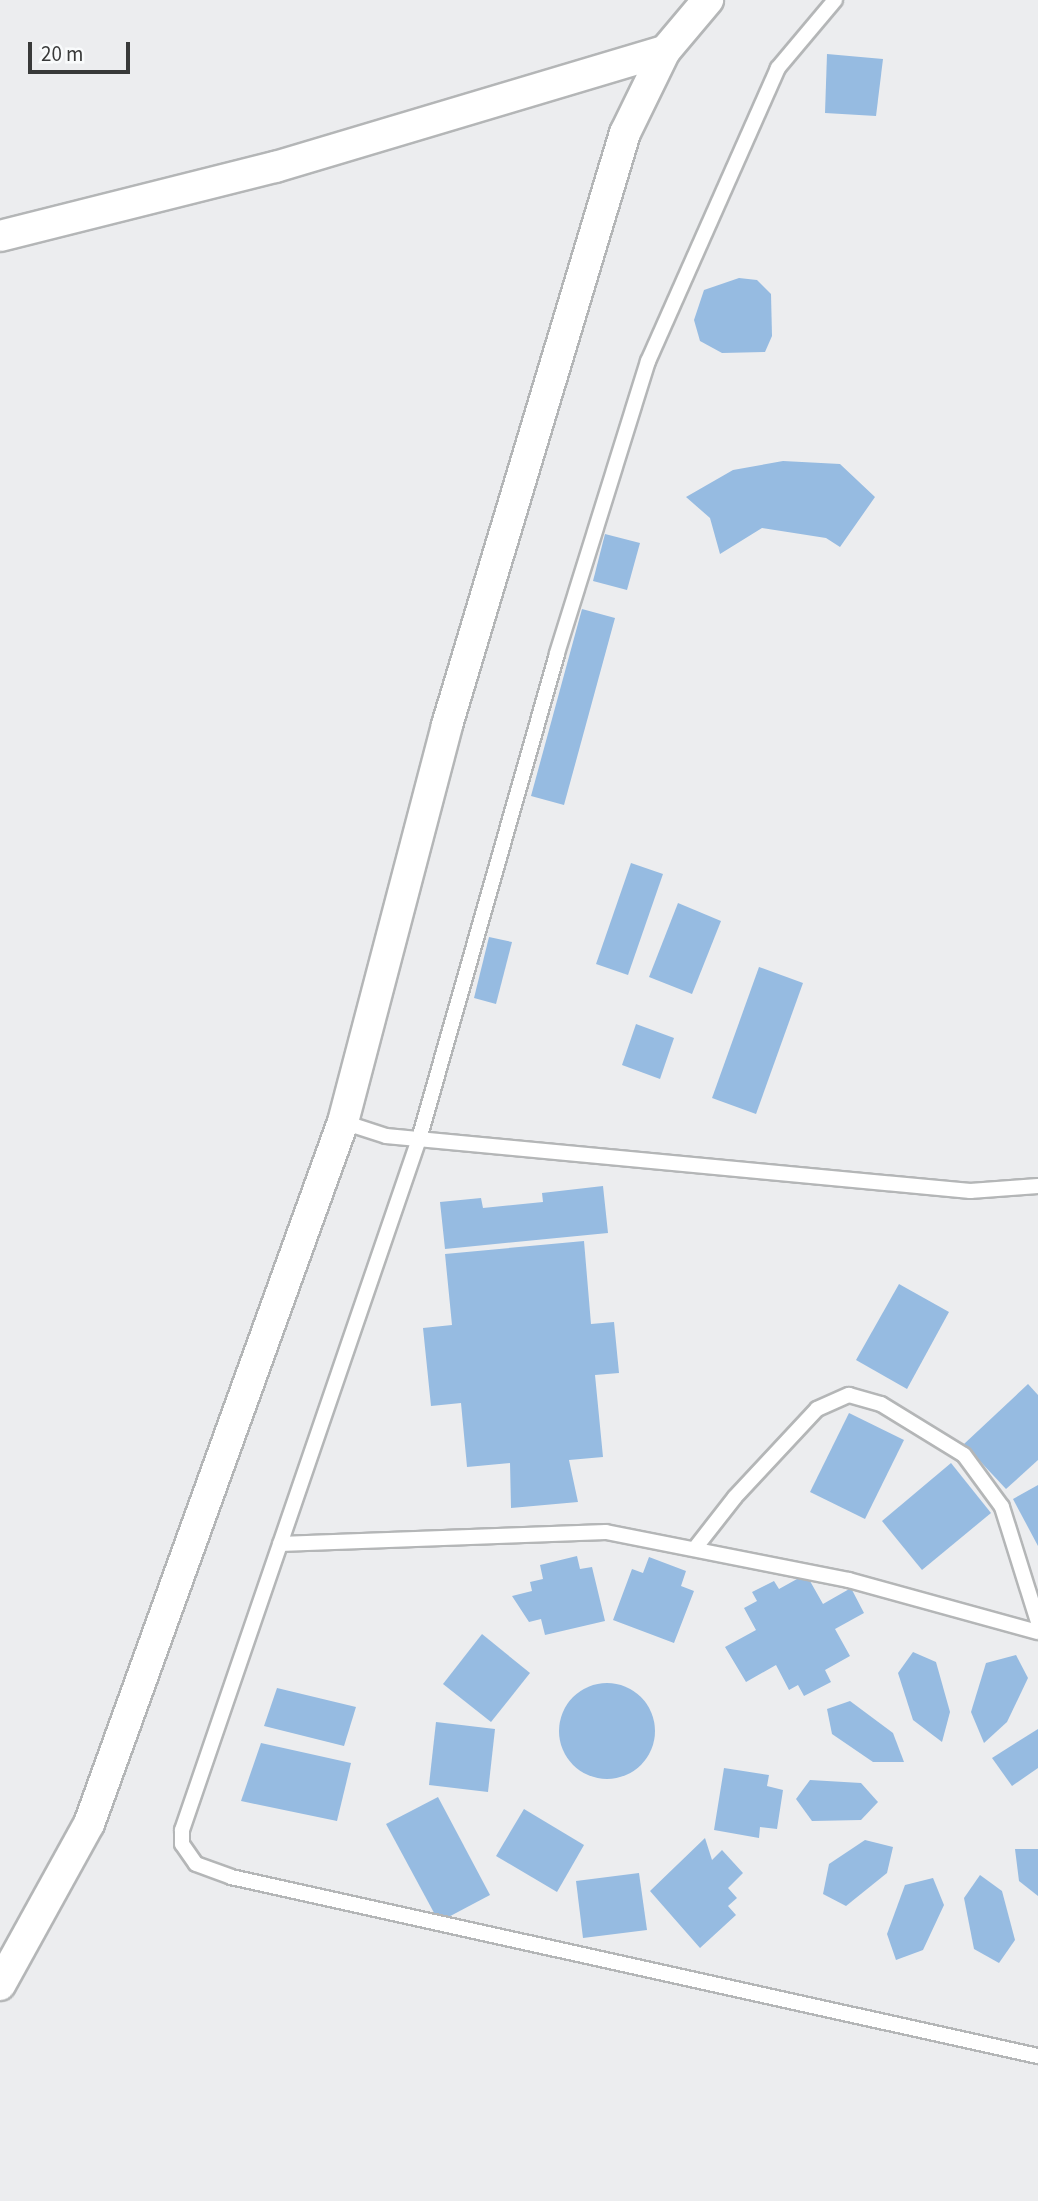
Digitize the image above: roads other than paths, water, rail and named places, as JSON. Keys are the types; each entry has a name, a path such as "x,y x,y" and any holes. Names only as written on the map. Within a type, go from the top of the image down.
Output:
{"street":[{"path":"0,1985 89,1824 343,1122 455,698 625,133 665,51 708,0"},
{"path":"0,236 275,167 665,51"}],"lane":[{"path":"835,0 778,68 648,361 557,654 419,1139 182,1829 182,1844 195,1864 245,1880 1038,2056"},
{"path":"343,1122 386,1136 970,1192 1038,1186"},
{"path":"696,1547 735,1497 817,1409 849,1395 881,1404 964,1455 1002,1507 1038,1622"},
{"path":"280,1544 606,1532 696,1547 849,1580 1038,1632"}]}
